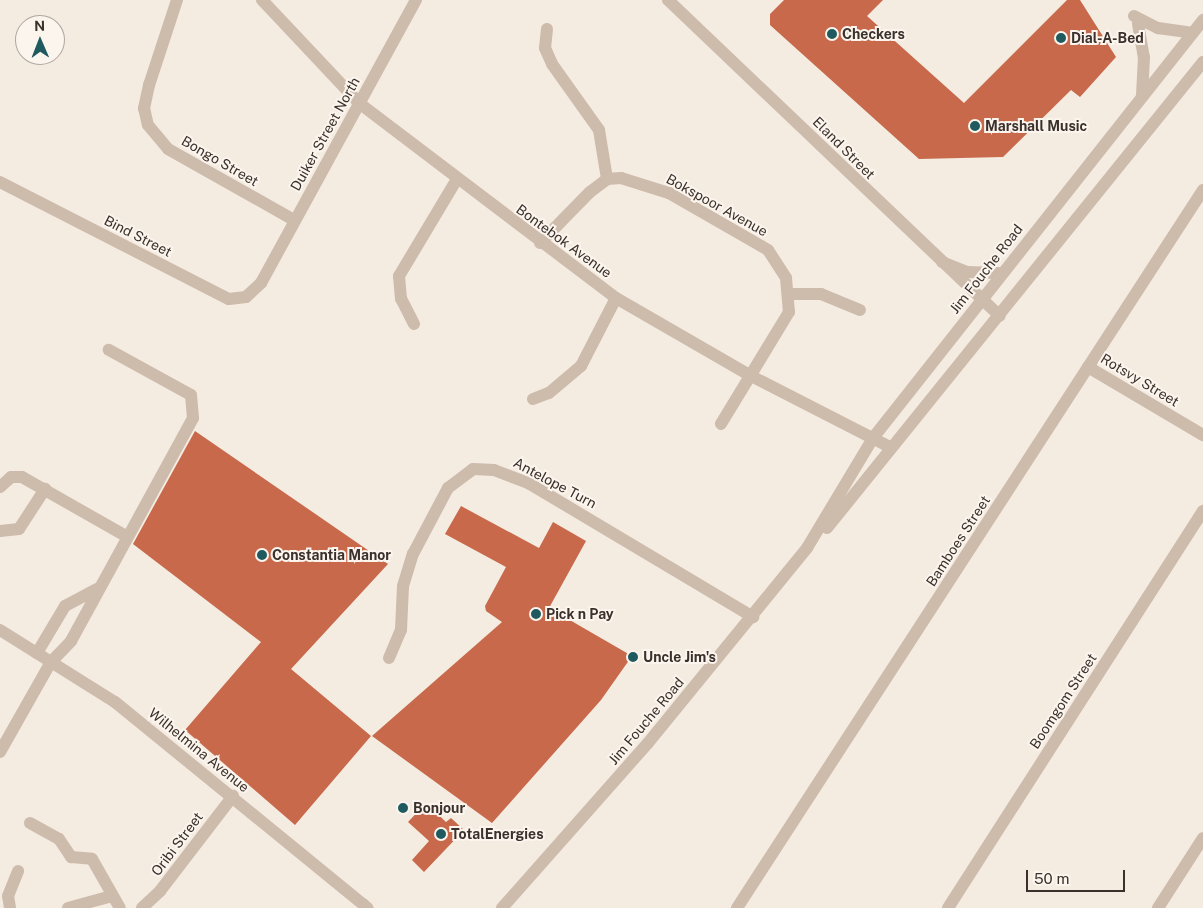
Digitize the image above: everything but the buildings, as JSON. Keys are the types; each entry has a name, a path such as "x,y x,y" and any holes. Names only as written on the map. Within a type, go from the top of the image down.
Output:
{"street":[{"name":"Bongo Street","path":"177,0 149,85 144,108 148,126 168,149 294,220"},
{"name":"Bontebok Avenue","path":"262,0 359,103 540,244 616,298 753,377 890,447"},
{"name":"Duiker Street North","path":"261,283 416,0"},
{"name":"Eland Street","path":"668,0 1000,316"},
{"path":"1142,96 1144,57 1136,20 1158,28 1193,33"},
{"name":"Jim Fouche Road","path":"807,548 874,438 982,298 1203,20"},
{"path":"540,244 607,179 599,130 552,64 546,48 548,29"},
{"name":"Jim Fouche Road","path":"502,908 753,617 807,548 1000,316 1203,62"},
{"path":"414,324 401,298 400,276 457,179"},
{"name":"Bokspoor Avenue","path":"607,179 638,180 751,239 776,260 790,294"},
{"name":"Bind Street","path":"0,182 229,299 246,297 261,283"},
{"name":"Bamboes Street","path":"737,908 1203,190"},
{"path":"942,262 967,272 1002,273"},
{"path":"721,424 785,325 790,294 821,294 860,310"},
{"path":"533,399 549,393 581,366 616,298"},
{"path":"0,752 50,662 68,645 195,410 191,394 108,350"},
{"name":"Rotsvy Street","path":"1088,367 1203,435"},
{"name":"Antelope Turn","path":"389,658 401,630 403,586 413,554 448,488 473,469 504,473 530,484 753,617"},
{"path":"0,487 11,477 22,476 126,536"},
{"path":"0,531 19,529 44,489"},
{"name":"Boomgom Street","path":"948,908 1203,511"},
{"path":"37,653 65,606 98,587"},
{"name":"Wilhelmina Avenue","path":"0,630 115,702 233,796 366,907"},
{"name":"Oribi Street","path":"142,908 160,891 233,796"},
{"path":"30,823 59,839 71,857 92,859 120,908"},
{"path":"1158,908 1203,838"},
{"path":"10,908 8,896 18,871"},
{"path":"68,908 112,896"}],"place":[{"name":"Checkers","path":"832,34"},
{"name":"Dial-A-Bed","path":"1061,38"},
{"name":"Marshall Music","path":"975,126"},
{"name":"Constantia Manor","path":"262,555"},
{"name":"Pick n Pay","path":"536,614"},
{"name":"Uncle Jim's","path":"633,657"},
{"name":"Bonjour","path":"403,808"},
{"name":"TotalEnergies","path":"441,834"}]}
